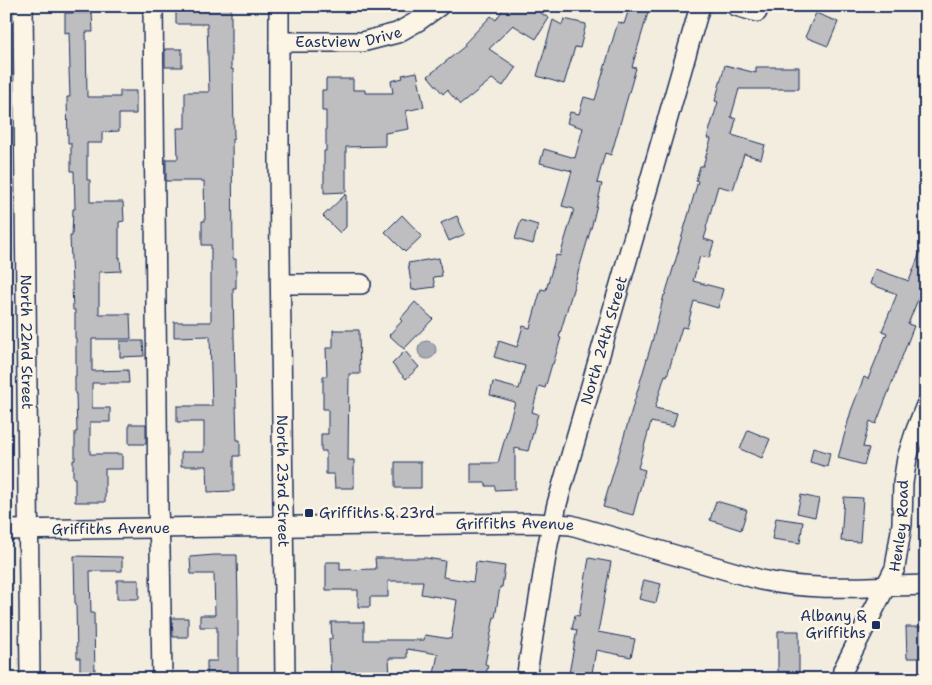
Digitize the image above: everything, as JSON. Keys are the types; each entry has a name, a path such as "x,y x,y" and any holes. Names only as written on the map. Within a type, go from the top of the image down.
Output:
{"street":[{"name":"North 22nd Street","path":"23,6 30,679"},
{"path":"153,6 158,529 162,679"},
{"name":"North 23rd Street","path":"279,6 285,679"},
{"name":"Eastview Drive","path":"279,42 362,42 397,32 418,21 439,6"},
{"name":"North 24th Street","path":"526,679 548,544 557,504 700,6"},
{"path":"736,6 757,12"},
{"path":"281,284 361,284"},
{"name":"Henley Road","path":"842,679 843,670 895,568 902,524 903,483 907,458 926,405"},
{"name":"Griffiths Avenue","path":"6,530 571,524 783,585 805,587 926,585"}],"shaded area":[{"path":"423,341 431,341 436,346 434,357 423,359 418,354 418,346"}],"building":[{"path":"176,6 231,6 234,139 232,139 233,259 236,259 236,288 233,288 234,337 237,440 240,440 240,456 234,456 234,491 208,492 207,466 181,466 181,452 204,452 204,422 177,422 177,406 212,406 210,336 174,337 174,322 211,322 211,245 202,245 202,221 205,221 204,181 166,181 166,159 178,159 177,128 185,128 185,92 209,92 207,24 176,24"},
{"path":"505,6 529,6 549,18 536,39 513,25 489,49 516,67 503,86 492,79 460,105 447,90 443,94 428,76 465,46 464,44 491,16 496,20"},
{"path":"630,6 650,6 632,67 636,68 611,155 605,153 597,183 602,184 559,337 561,338 545,388 539,386 532,412 538,414 528,451 515,448 515,489 495,490 495,486 486,486 486,483 471,483 471,463 498,463 515,402 490,395 493,382 519,389 525,366 494,357 499,341 517,347 523,326 530,328 541,289 546,290 556,255 560,256 574,209 562,206 572,171 540,163 544,149 575,158 583,128 567,123 570,112 579,114 584,97 595,100 618,22 624,24"},
{"path":"65,13 92,13 93,32 86,32 87,97 120,97 120,91 136,91 136,114 119,114 119,131 102,132 102,143 87,143 87,180 90,180 90,202 123,202 124,221 119,222 121,271 99,272 99,314 130,314 131,339 92,339 92,371 128,370 129,383 92,383 92,408 110,408 110,422 90,422 90,454 122,454 122,469 105,469 105,502 75,502 75,478 73,478 75,432 77,432 75,394 76,338 70,236 72,236 73,209 75,209 74,171 71,171 71,143 68,143 67,97 70,97 70,69 69,32 65,33"},
{"path":"816,13 838,22 828,46 805,37"},
{"path":"564,19 586,24 580,48 575,47 564,84 537,76 553,20 562,25"},
{"path":"165,49 182,49 182,67 165,67"},
{"path":"725,65 756,73 756,67 799,67 799,89 739,89 731,117 736,119 732,135 765,145 761,159 744,154 733,190 718,186 704,239 714,242 709,258 700,256 693,281 723,289 718,308 694,301 687,328 682,327 655,408 677,413 673,427 651,422 638,468 645,470 633,515 603,507 679,249 698,181 696,180 700,166 703,166 711,139 707,138 718,102 715,101"},
{"path":"417,72 424,107 406,111 409,129 385,133 385,146 346,147 346,192 324,193 326,111 322,111 322,90 326,90 326,79 353,79 353,90 365,90 365,93 393,93 391,81 403,78 402,75"},
{"path":"346,194 346,227 340,233 323,216"},
{"path":"402,215 422,236 405,252 385,232"},
{"path":"457,216 465,234 449,241 441,223"},
{"path":"521,220 538,225 533,244 515,239"},
{"path":"925,240 926,294 921,292 908,324 914,326 876,424 870,421 863,447 869,448 864,465 838,458 851,411 864,377 868,379 887,333 882,331 897,294 870,284 875,269 909,281"},
{"path":"439,258 442,276 433,277 435,287 412,290 408,263"},
{"path":"415,302 433,319 404,349 389,335 402,321 400,319"},
{"path":"333,330 359,330 360,374 349,374 348,460 354,460 354,488 335,488 334,474 326,474 326,451 321,451 321,434 328,434 328,409 323,409 323,376 327,376 326,348 333,348"},
{"path":"120,341 143,341 144,356 120,357"},
{"path":"405,351 419,367 406,379 392,364"},
{"path":"129,424 146,424 146,444 129,444"},
{"path":"748,430 770,439 762,458 740,449"},
{"path":"813,448 830,453 827,467 810,462"},
{"path":"395,462 421,462 421,488 395,488"},
{"path":"801,495 819,499 815,517 797,513"},
{"path":"844,497 863,498 860,542 841,541"},
{"path":"716,501 747,510 741,530 710,520"},
{"path":"776,518 803,522 800,543 772,539"},
{"path":"237,555 238,679 207,679 207,661 217,661 217,627 200,627 200,615 215,615 214,574 191,574 190,557"},
{"path":"74,556 122,557 122,571 90,571 91,613 94,613 95,679 80,679 80,658 77,658"},
{"path":"375,558 426,558 445,561 443,577 473,582 476,562 505,566 485,664 488,665 485,679 433,679 438,654 407,649 407,658 389,658 390,679 331,679 329,639 332,639 331,622 364,622 364,640 424,640 425,635 451,639 457,600 421,594 423,581 388,581 388,597 370,597 370,607 358,607 358,590 326,590 326,562 340,562 340,570 376,569"},
{"path":"589,558 611,562 598,632 635,639 631,657 596,650 591,679 568,679 577,630 572,629 575,615 579,616"},
{"path":"117,580 139,580 139,599 117,599"},
{"path":"644,580 661,584 656,603 639,599"},
{"path":"172,618 188,618 188,637 173,637"},
{"path":"906,627 926,627 926,658 907,658"},
{"path":"778,631 799,631 799,672 778,672"}],"place":[{"name":"Griffiths & 23rd","path":"309,513"},
{"name":"Albany & Griffiths","path":"876,625"}]}
